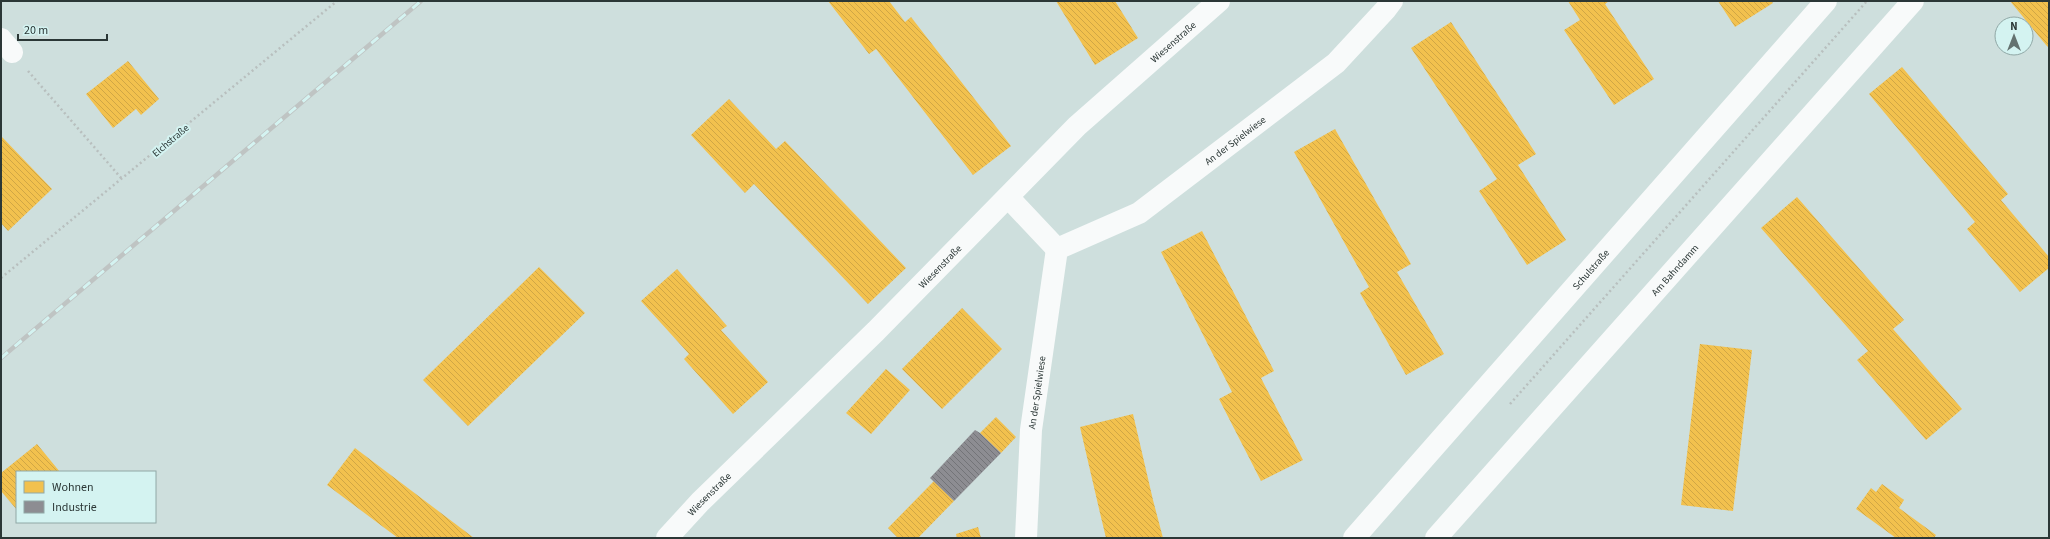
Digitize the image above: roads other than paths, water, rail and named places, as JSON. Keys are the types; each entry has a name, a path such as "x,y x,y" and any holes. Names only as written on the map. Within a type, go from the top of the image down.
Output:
{"street":[{"name":"Wiesenstraße","path":"667,538 700,502 876,331 1077,126 1219,1"},
{"name":"An der Spielwiese","path":"1026,538 1031,430 1057,249 1139,213 1336,63 1392,1"},
{"name":"Schulstraße","path":"1354,538 1826,1"},
{"name":"Am Bahndamm","path":"1436,538 1913,1"},
{"path":"1008,197 1057,249"}],"railway":[{"path":"1,358 421,1"}]}
